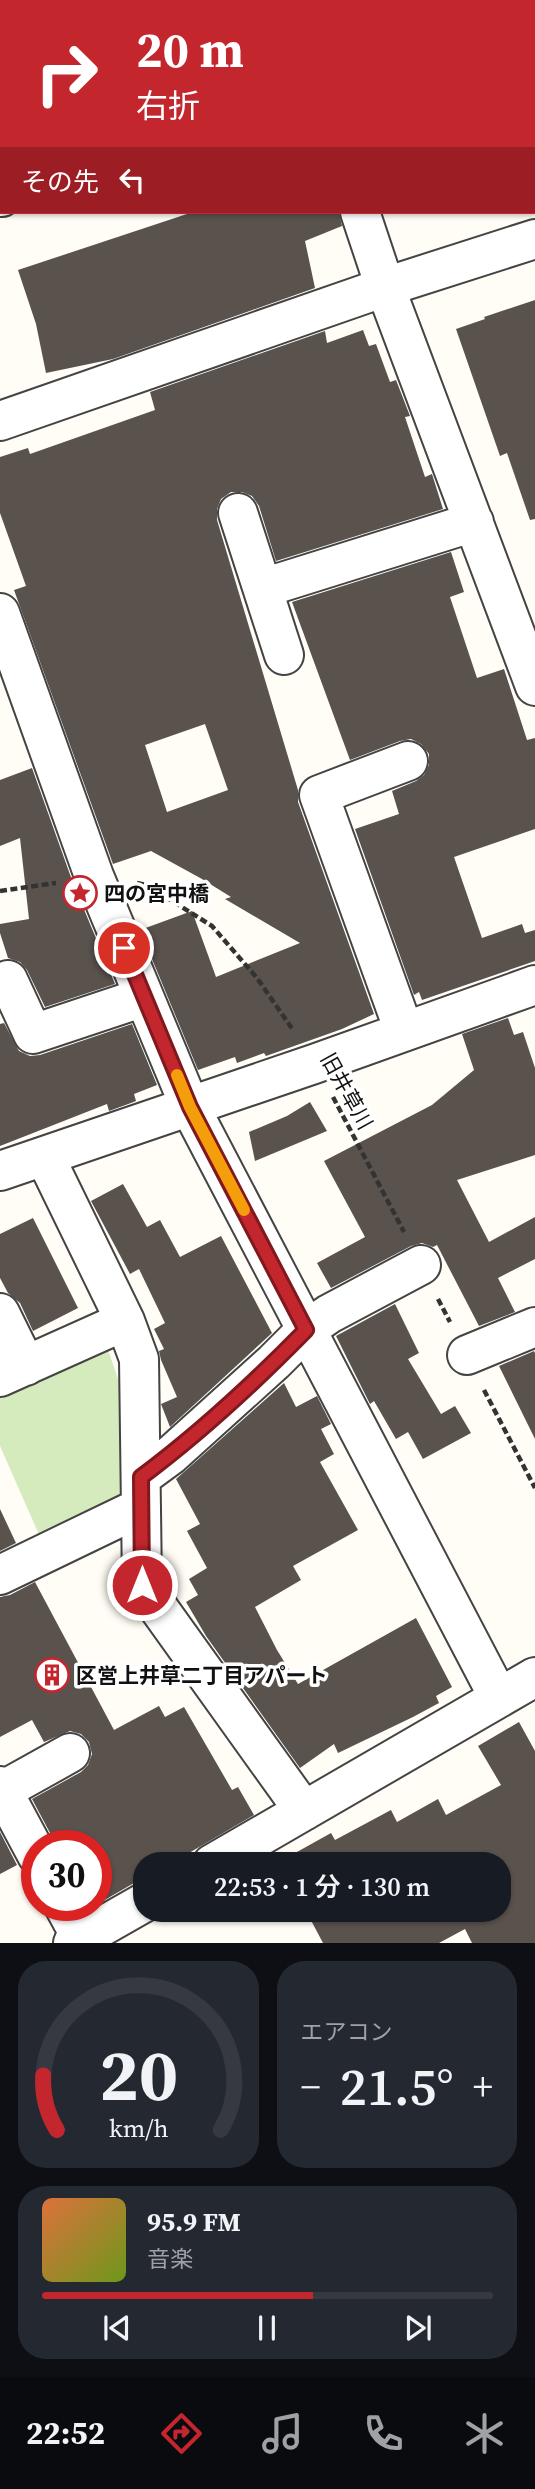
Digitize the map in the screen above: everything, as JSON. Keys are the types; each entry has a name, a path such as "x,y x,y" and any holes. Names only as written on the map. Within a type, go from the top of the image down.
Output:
{"street":[{"path":"361,214 535,686"},
{"path":"0,421 386,287 535,239"},
{"path":"238,513 284,654"},
{"path":"263,588 474,523"},
{"path":"0,613 94,876 190,1107 499,1698"},
{"path":"404,1031 319,795 408,761"},
{"path":"8,980 33,1034 144,997"},
{"path":"0,1171 535,985"},
{"path":"45,1157 125,1321 139,1359 142,1585 304,1811"},
{"path":"0,1575 141,1492 171,1455 306,1330 329,1314 421,1265"},
{"path":"0,1313 13,1371 125,1321"},
{"path":"467,1355 535,1327"},
{"path":"233,1852 535,1678"},
{"path":"23,1830 1,1789 70,1754"},
{"path":"75,1932 133,1907"}],"path":[{"name":"旧井草川","path":"0,891 94,876 148,884 212,926 257,978 339,1107 535,1488"}],"green space":[{"path":"106,1344 125,1399 127,1497 41,1539 0,1446 0,1390"}],"building":[{"path":"187,214 339,214 342,226 305,241 315,288 113,359 46,373 36,324 18,270"},
{"path":"535,300 535,519 530,520 507,453 500,456 456,329"},
{"path":"363,330 369,346 376,344 390,382 396,380 410,416 405,417 425,477 432,474 443,509 276,561 259,506 252,496 231,492 221,499 217,520 298,790 298,802 374,1014 342,1029 266,1056 264,1053 237,1063 235,1057 198,1070 140,930 192,911 216,977 300,943 225,899 231,897 202,879 151,851 113,864 14,590 26,586 0,513 0,457 28,448 30,454 155,410 150,392 325,331 327,343","holes":["205,724 228,790 167,812 145,745"]},
{"path":"451,552 464,592 450,597 477,678 504,669 527,740 535,738 535,829 454,857 482,938 522,924 525,933 535,930 535,961 422,1000 419,992 414,995 355,829 399,814 392,791 424,775 429,765 429,754 421,744 411,739 350,760 292,602"},
{"path":"32,768 73,883 115,984 45,1007 27,970 20,962 8,958 0,933 0,924 29,919 20,838 0,846 0,780"},
{"path":"508,1018 514,1035 523,1032 535,1068 535,1155 457,1180 489,1242 535,1217 535,1259 498,1278 515,1312 479,1326 437,1245 433,1247 422,1243 411,1246 331,1288 317,1263 365,1237 324,1161 432,1105 474,1070 462,1034"},
{"path":"4,1023 19,1051 30,1056 132,1024 157,1085 134,1094 136,1101 131,1103 109,1111 107,1104 0,1146 0,1024"},
{"path":"310,1102 327,1131 255,1161 249,1132 287,1116"},
{"path":"123,1184 147,1227 160,1220 180,1257 221,1236 272,1333 170,1427 161,1404 177,1397 161,1360 159,1351 164,1349 154,1329 165,1323 139,1269 130,1274 91,1201"},
{"path":"33,1218 78,1308 33,1331 20,1303 8,1293 0,1278 0,1234"},
{"path":"395,1304 419,1353 408,1359 441,1414 455,1406 471,1433 423,1459 408,1432 396,1439 374,1401 370,1404 336,1336"},
{"path":"534,1351 535,1353 535,1439 499,1366"},
{"path":"284,1383 296,1407 317,1396 331,1424 321,1429 334,1454 320,1462 358,1530 293,1566 301,1580 255,1607 277,1650 298,1684 416,1618 452,1687 436,1696 439,1703 413,1717 338,1753 334,1744 300,1768 206,1636 186,1602 198,1595 189,1579 207,1568 187,1531 200,1524 176,1479"},
{"path":"0,1509 16,1543 0,1551"},
{"path":"35,1582 114,1730 159,1706 165,1717 184,1707 232,1790 238,1787 254,1815 191,1852 133,1852 133,1884 112,1896 112,1830 48,1830 32,1799 81,1772 88,1765 92,1754 89,1742 81,1734 70,1731 44,1742 32,1720 0,1737 0,1597 10,1595"},
{"path":"519,1722 535,1751 535,1943 472,1943 465,1929 439,1943 323,1943 312,1922 511,1922 511,1852 297,1852 331,1833 335,1840 391,1810 397,1822 438,1799 446,1815 501,1785 478,1746"},
{"path":"0,1832 17,1865 0,1874"}],"slow traffic":[{"path":"177,1075 190,1107 244,1210"}],"place":[{"name":"四の宮中橋","path":"80,893"},
{"name":"区営上井草二丁目アパート","path":"52,1675"}],"route":[{"path":"124,948 190,1107 306,1330 171,1455 141,1477 142,1585"}]}
